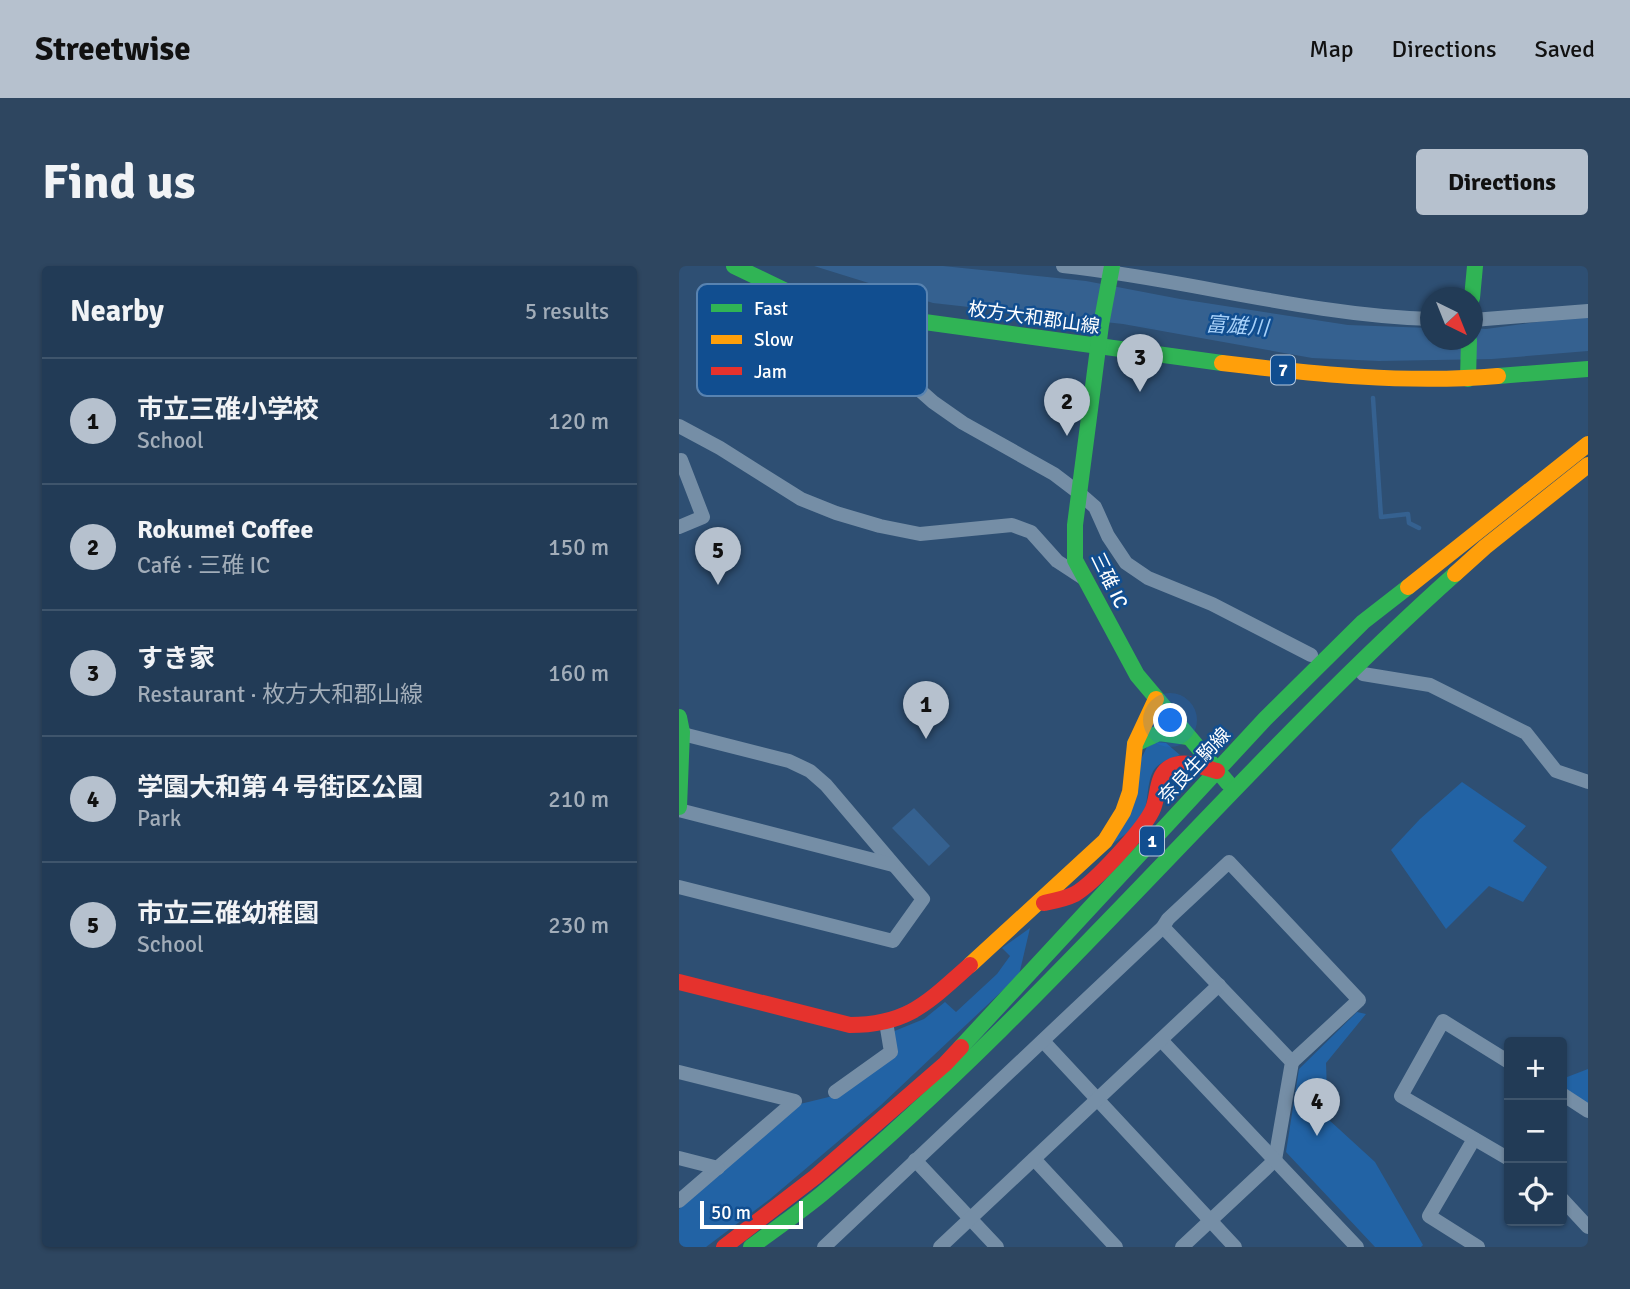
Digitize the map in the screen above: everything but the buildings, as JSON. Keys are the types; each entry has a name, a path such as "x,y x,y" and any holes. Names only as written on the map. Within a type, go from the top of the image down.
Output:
{"main road":[{"name":"枚方大和郡山線","path":"734,266 771,284"},
{"path":"1473,287 1475,266"},
{"name":"三碓 IC","path":"1111,271 1101,325 1079,492 1075,560 1137,675 1233,789"},
{"name":"枚方大和郡山線","path":"927,323 1098,348 1372,379 1468,379 1588,369"},
{"path":"1468,379 1470,350"},
{"name":"奈良生駒線","path":"724,1247 815,1177 945,1064 1265,719 1363,622 1588,444"},
{"name":"1","path":"751,1247 822,1194 946,1083 1136,894 1338,681 1485,547 1588,465"},
{"path":"679,982 850,1025 867,1026 886,1022 905,1017 923,1007 1105,841 1123,812 1130,792 1135,744 1156,699"},
{"path":"679,809 680,727"},
{"path":"1135,744 1159,733 1188,737"},
{"path":"1039,904 1065,898 1078,891 1098,872 1151,815 1162,776 1167,768 1190,763 1217,771"}],"street":[{"path":"1063,266 1111,271 1266,300 1393,318 1420,319"},
{"path":"1483,319 1588,311"},
{"path":"926,396 964,423 1055,474 1079,492 1095,507 1108,536 1126,564 1149,578 1212,604 1311,655"},
{"path":"679,426 720,448 801,499 836,513 920,534 1012,525 1031,532 1057,561 1083,578"},
{"path":"679,527 703,517 681,460"},
{"path":"1363,674 1430,685 1526,733 1556,771 1588,782"},
{"path":"679,887 893,941 923,899 826,785 810,771 789,761 680,727"},
{"path":"679,809 893,865"},
{"path":"824,1247 1164,927 1168,919 1229,862 1359,1000 1292,1062 1275,1160 1182,1247"},
{"path":"1164,927 1292,1062"},
{"path":"940,1247 1219,985"},
{"path":"1504,1059 1443,1021 1401,1096 1504,1156"},
{"path":"835,1092 891,1052 886,1022"},
{"path":"1161,1040 1357,1247"},
{"path":"1043,1041 1235,1247"},
{"path":"679,1072 795,1101 679,1201"},
{"path":"1567,1097 1588,1111"},
{"path":"1474,1139 1429,1216 1478,1247"},
{"path":"679,1158 718,1168"},
{"path":"1034,1159 1116,1247"},
{"path":"915,1160 997,1247"},
{"path":"1567,1204 1588,1227"}],"shaded area":[{"path":"1155,742 1166,743 1180,755 1155,768 1140,820 1107,848 1142,757 1147,747"},
{"path":"1462,782 1526,826 1513,841 1547,867 1523,902 1489,886 1446,929 1391,850 1420,819"},
{"path":"1030,928 1019,975 881,1105 770,1199 706,1247 679,1247 679,1209 800,1104 837,1095 896,1054 892,1032 924,1019 945,1002 956,1012 997,974 1010,956 1002,948"},
{"path":"1357,1012 1366,1014 1326,1063 1328,1119 1375,1162 1423,1245 1421,1247 1375,1247 1286,1152 1299,1069"},
{"path":"1588,1069 1588,1104 1567,1089 1567,1077"}],"water":[{"name":"富雄川","path":"814,266 943,266 1086,281 1180,299 1348,325 1420,328 1420,350 1483,350 1483,329 1588,315 1588,351 1492,359 1379,361 1312,358 1123,324 933,303 927,301 927,284 872,284"},
{"path":"914,808 950,846 929,866 892,828"}],"waterway":[{"path":"1373,398 1381,517 1408,514 1409,523 1419,528"}],"traffic: fast":[{"path":"734,266 771,284"},
{"path":"1112,266 1101,325 1075,525 1075,560 1137,675 1228,783"},
{"path":"1473,287 1475,266"},
{"path":"927,322 1222,363"},
{"path":"1468,379 1469,350"},
{"path":"1498,376 1588,369"},
{"path":"751,1247 823,1193 987,1044 1295,727 1455,574"},
{"path":"961,1047 1265,719 1363,622 1408,587"},
{"path":"679,717 682,732 679,807"},
{"path":"1135,744 1159,733 1188,737"}],"traffic: slow":[{"path":"1222,363 1395,378 1498,376"},
{"path":"1408,587 1588,444"},
{"path":"1455,574 1588,465"},
{"path":"970,965 1105,841 1123,812 1130,792 1135,744 1156,699"}],"traffic: jam":[{"path":"1044,903 1075,894 1117,856 1147,820 1154,806 1162,776 1170,767 1187,764 1217,771"},
{"path":"679,982 850,1025 870,1024 888,1021 917,1009 970,965"},
{"path":"724,1247 815,1177 961,1047"}],"place":[{"name":"すき家","path":"1140,392"},
{"name":"Rokumei Coffee","path":"1067,436"},
{"name":"市立三碓幼稚園","path":"718,585"},
{"name":"市立三碓小学校","path":"926,739"},
{"name":"学園大和第４号街区公園","path":"1317,1136"}]}
